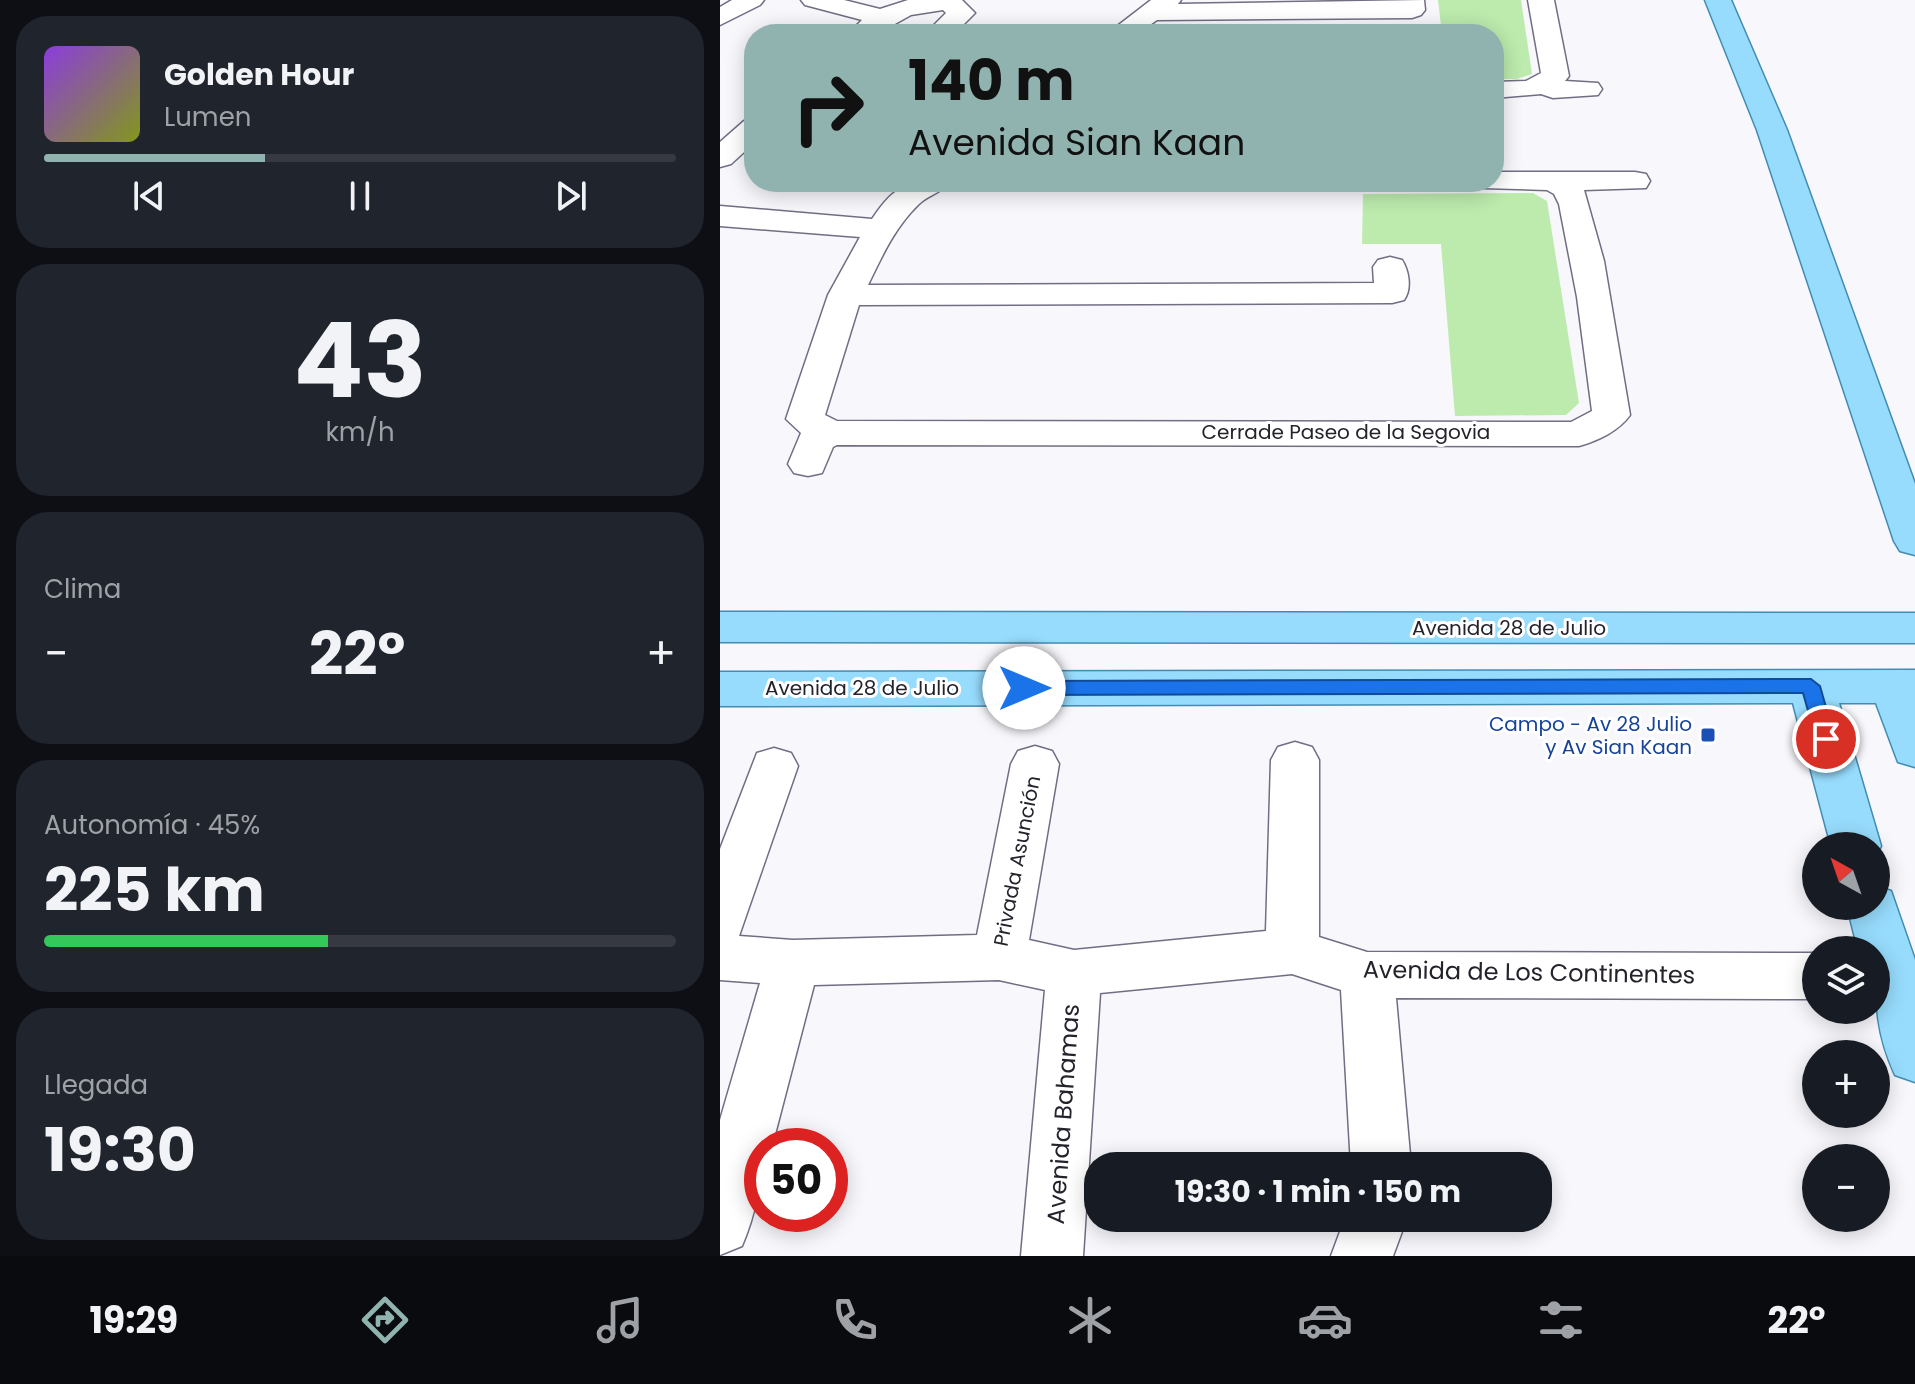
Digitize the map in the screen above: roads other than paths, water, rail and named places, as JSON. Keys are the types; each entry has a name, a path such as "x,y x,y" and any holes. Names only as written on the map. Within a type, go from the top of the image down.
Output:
{"main road":[{"path":"1718,0 1772,130 1915,541"},
{"name":"Avenida 28 de Julio","path":"720,627 1915,628"},
{"path":"1237,687 1216,674 1211,663 1217,642 1240,628"},
{"path":"1811,686 1852,832"},
{"path":"1904,686 1915,749"},
{"name":"Avenida 28 de Julio","path":"720,689 1904,686"},
{"path":"1877,920 1915,1057"}],"street":[{"path":"720,17 751,0"},
{"path":"814,0 866,24"},
{"path":"1135,24 1162,6 1412,10 1411,0"},
{"path":"1504,90 1521,91 1545,84 1555,76 1541,0"},
{"path":"874,24 914,4 951,1 962,13 949,24"},
{"path":"1545,84 1553,90 1588,89"},
{"path":"720,158 744,136"},
{"path":"1504,181 1635,181"},
{"name":"Cerrade Paseo de la Segovia","path":"914,192 881,229 845,295 820,359 805,419 818,448 1579,434 1611,415 1589,271 1574,201 1568,189 1553,181"},
{"path":"720,216 881,229"},
{"path":"845,295 1392,293 1390,267"},
{"path":"1292,951 1295,760"},
{"name":"Privada Asunción","path":"999,957 1035,764"},
{"path":"720,922 774,766"},
{"name":"Avenida de Los Continentes","path":"720,957 793,963 999,957 1074,973 1292,951 1367,975 1802,976"},
{"path":"720,1225 793,963"},
{"name":"Avenida Bahamas","path":"1052,1256 1074,973"},
{"path":"1367,975 1380,1152"},
{"path":"1362,1256 1371,1232"}],"place":[{"name":"Campo - Av 28 Julio y Av Sian Kaan","path":"1708,735"}]}
